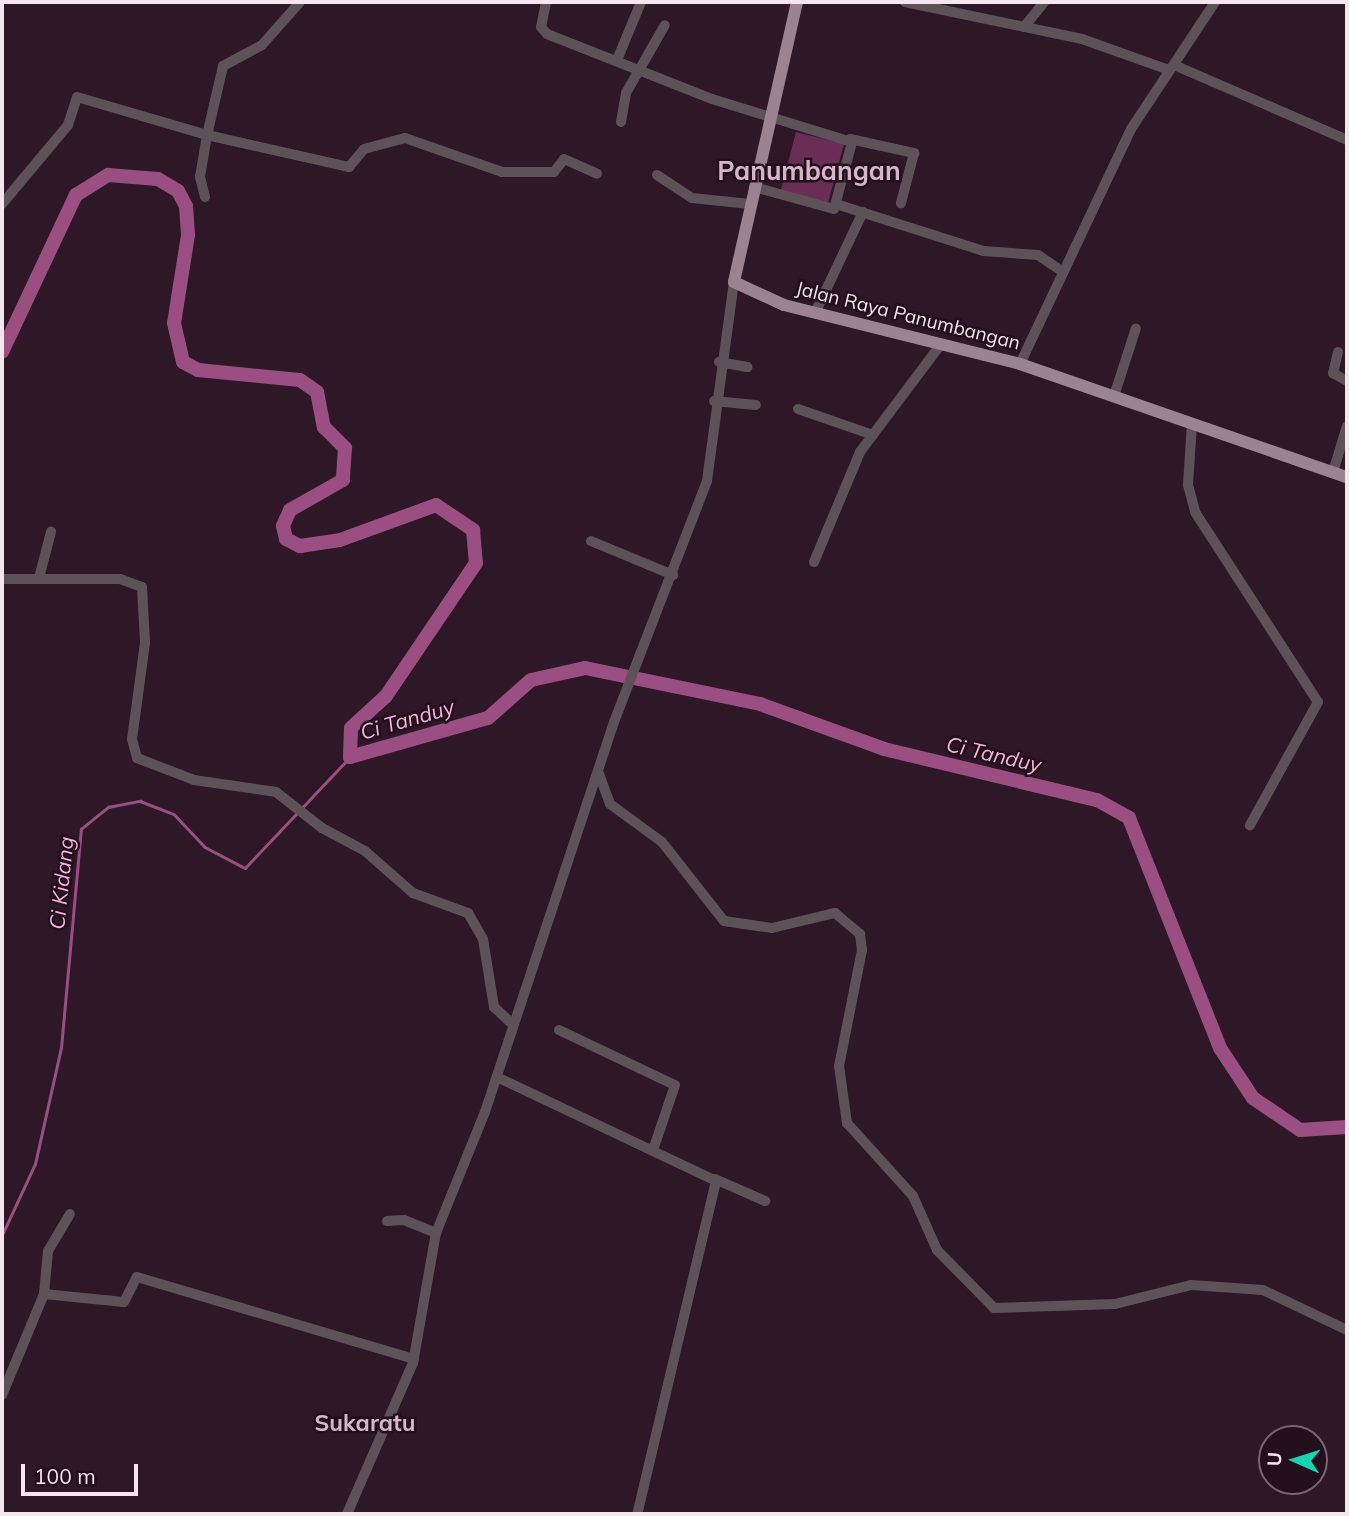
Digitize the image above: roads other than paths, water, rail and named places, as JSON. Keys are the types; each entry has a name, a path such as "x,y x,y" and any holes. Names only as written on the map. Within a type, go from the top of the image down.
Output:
{"main road":[{"path":"734,282 797,2"},
{"name":"Jalan Raya Panumbangan","path":"734,282 815,313 1020,364 1347,477"}],"street":[{"path":"205,197 200,177 223,66 262,46 300,2"},
{"path":"546,2 544,32 772,120 913,152 901,203"},
{"path":"617,60 641,2"},
{"path":"905,2 939,5 1082,39 1171,68 1347,140"},
{"path":"1024,27 1044,2"},
{"path":"1020,364 1131,130 1215,2"},
{"path":"621,122 626,93 665,25"},
{"path":"2,204 68,125 77,97 207,135 349,167 364,149 405,138 502,172 554,172 565,159 597,174"},
{"path":"754,187 830,210 836,204 850,139"},
{"path":"657,176 692,198 750,204"},
{"path":"836,204 983,251 1038,255 1063,272"},
{"path":"815,313 863,212"},
{"path":"347,1514 414,1359 436,1233 497,1077 614,722 673,575 711,468 714,401 734,282"},
{"path":"1114,396 1136,328"},
{"path":"814,562 845,481 873,435 941,344"},
{"path":"1338,352 1333,373 1347,381"},
{"path":"719,362 748,366"},
{"path":"714,401 756,405"},
{"path":"798,409 873,435"},
{"path":"1192,423 1188,485 1195,512 1318,702 1250,825"},
{"path":"1333,472 1347,426"},
{"path":"39,578 51,532"},
{"path":"591,541 673,575"},
{"path":"2,579 120,579 144,590 145,643 132,738 137,758 194,780 263,787 285,796 310,819 358,846 418,896 468,912 483,939 494,1007 513,1025"},
{"path":"598,771 613,807 662,842 724,921 772,928 835,913 860,934 863,950 839,1066 847,1123 913,1195 937,1250 994,1308 1115,1304 1191,1285 1263,1290 1347,1329"},
{"path":"559,1030 676,1085 654,1147"},
{"path":"497,1077 654,1147 765,1201"},
{"path":"637,1514 715,1179"},
{"path":"2,1395 44,1294 44,1263 70,1214"},
{"path":"387,1221 436,1233"},
{"path":"44,1294 124,1302 137,1277 414,1359"}],"waterway":[{"name":"Ci Tanduy","path":"2,352 76,195 108,175 158,179 178,191 186,206 188,235 174,323 183,362 198,370 300,380 317,392 324,427 345,448 343,480 290,510 283,526 286,539 300,546 340,540 436,505 473,530 476,563 386,696 351,728 350,757 488,718 531,680 585,668 760,704 884,749 1097,800 1129,818 1220,1048 1253,1098 1300,1130 1347,1127"},
{"name":"Ci Kidang","path":"2,1235 35,1164 61,1048 81,829 108,807 140,801 174,814 205,847 245,868 350,757"}],"district":[{"name":"Panumbangan","path":"809,171"},
{"name":"Sukaratu","path":"365,1423"}]}
